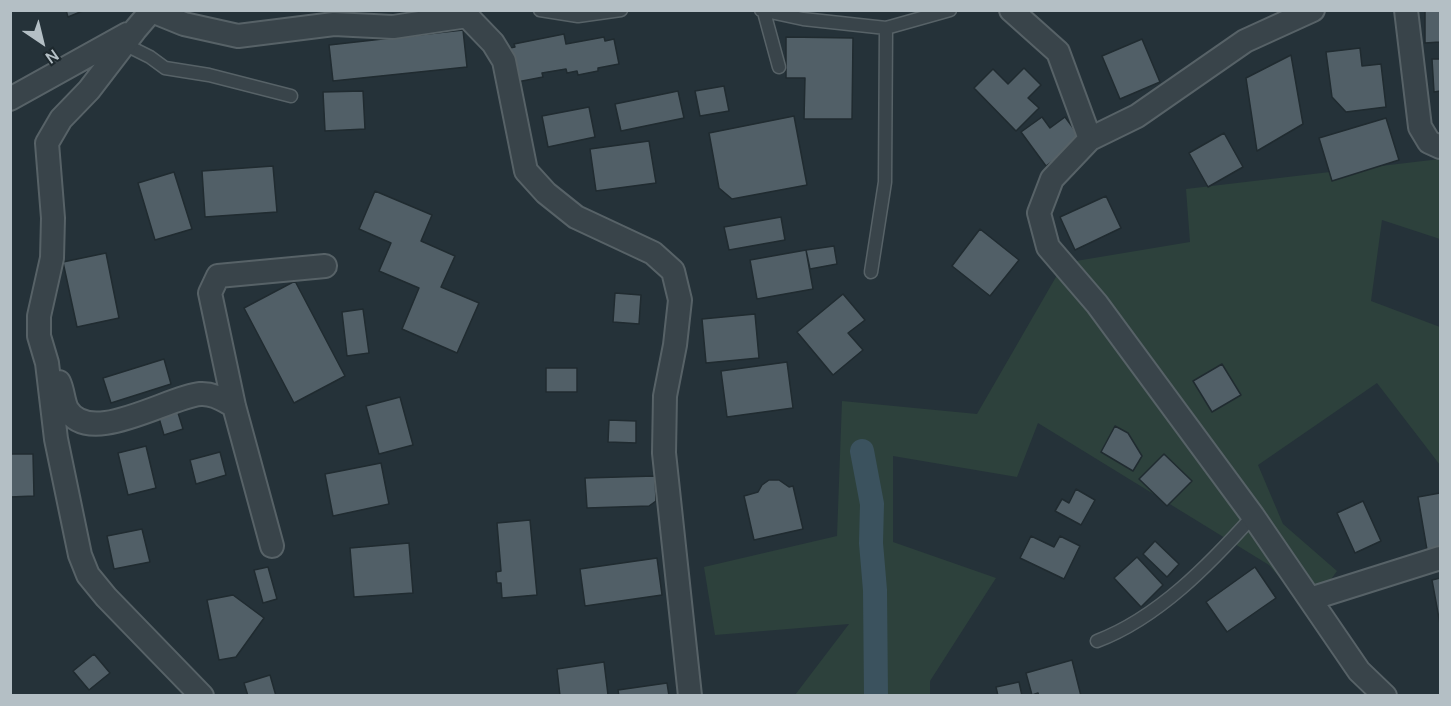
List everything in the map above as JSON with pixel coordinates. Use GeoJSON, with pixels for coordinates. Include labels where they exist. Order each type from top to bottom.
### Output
{"type":"FeatureCollection","features":[{"type":"Feature","properties":{"kind":"street"},"geometry":{"type":"LineString","coordinates":[[1011,10],[1058,52],[1090,139]]}},
{"type":"Feature","properties":{"kind":"street"},"geometry":{"type":"LineString","coordinates":[[1313,10],[1245,41],[1137,116],[1090,139],[1052,179],[1039,213],[1048,247],[1096,304],[1253,516],[1359,671],[1385,696]]}},
{"type":"Feature","properties":{"kind":"street"},"geometry":{"type":"LineString","coordinates":[[1406,10],[1420,128],[1429,142],[1440,147]]}},
{"type":"Feature","properties":{"kind":"street"},"geometry":{"type":"LineString","coordinates":[[202,696],[106,597],[88,575],[80,555],[56,439],[47,363],[39,336],[39,316],[52,258],[53,218],[47,143],[61,119],[89,90],[152,11],[184,24],[238,36],[334,24],[393,27],[469,13],[494,43],[504,61],[526,171],[546,193],[576,217],[653,253],[673,271],[680,300],[675,345],[665,396],[664,453],[690,696]]}},
{"type":"Feature","properties":{"kind":"street"},"geometry":{"type":"LineString","coordinates":[[10,99],[129,37]]}},
{"type":"Feature","properties":{"kind":"street"},"geometry":{"type":"LineString","coordinates":[[272,546],[234,406],[210,293],[218,276],[325,266]]}},
{"type":"Feature","properties":{"kind":"street"},"geometry":{"type":"LineString","coordinates":[[47,363],[60,384],[67,409],[87,423],[106,424],[201,394],[218,396],[234,406]]}},
{"type":"Feature","properties":{"kind":"street"},"geometry":{"type":"LineString","coordinates":[[1310,599],[1440,558]]}},
{"type":"Feature","properties":{"kind":"lane"},"geometry":{"type":"LineString","coordinates":[[540,10],[578,16],[621,10]]}},
{"type":"Feature","properties":{"kind":"lane"},"geometry":{"type":"LineString","coordinates":[[779,67],[762,11],[886,28],[950,10]]}},
{"type":"Feature","properties":{"kind":"lane"},"geometry":{"type":"LineString","coordinates":[[871,272],[885,182],[886,28]]}},
{"type":"Feature","properties":{"kind":"lane"},"geometry":{"type":"LineString","coordinates":[[129,37],[165,68],[209,75],[291,96]]}},
{"type":"Feature","properties":{"kind":"lane"},"geometry":{"type":"LineString","coordinates":[[1097,641],[1138,620],[1181,589],[1220,554],[1253,516]]}},
{"type":"Feature","properties":{"kind":"green space"},"geometry":{"type":"Polygon","coordinates":[[[1440,159],[1440,239],[1382,220],[1371,301],[1440,327],[1440,465],[1377,383],[1258,465],[1283,524],[1337,571],[1308,611],[1269,565],[1038,423],[1017,477],[893,456],[893,542],[996,578],[930,681],[930,695],[795,695],[849,624],[715,635],[704,567],[837,536],[842,401],[977,414],[1064,263],[1190,242],[1186,189],[1440,159]]]}},
{"type":"Feature","properties":{"kind":"building"},"geometry":{"type":"Polygon","coordinates":[[[66,10],[85,10],[68,17],[66,10]]]}},
{"type":"Feature","properties":{"kind":"building"},"geometry":{"type":"Polygon","coordinates":[[[1425,10],[1440,10],[1440,42],[1425,43],[1425,10]]]}},
{"type":"Feature","properties":{"kind":"building"},"geometry":{"type":"Polygon","coordinates":[[[463,30],[467,67],[333,81],[329,45],[463,30]]]}},
{"type":"Feature","properties":{"kind":"building"},"geometry":{"type":"Polygon","coordinates":[[[564,34],[566,44],[604,37],[605,41],[614,39],[619,64],[578,75],[577,71],[567,73],[566,69],[542,73],[543,77],[517,82],[510,48],[515,47],[514,44],[564,34]]]}},
{"type":"Feature","properties":{"kind":"building"},"geometry":{"type":"Polygon","coordinates":[[[786,37],[853,38],[852,119],[804,119],[805,78],[786,78],[786,37]]]}},
{"type":"Feature","properties":{"kind":"building"},"geometry":{"type":"Polygon","coordinates":[[[1142,39],[1160,82],[1120,99],[1102,56],[1142,39]]]}},
{"type":"Feature","properties":{"kind":"building"},"geometry":{"type":"Polygon","coordinates":[[[1360,48],[1362,66],[1381,64],[1386,107],[1346,112],[1332,97],[1326,52],[1360,48]]]}},
{"type":"Feature","properties":{"kind":"building"},"geometry":{"type":"Polygon","coordinates":[[[1291,55],[1303,124],[1257,151],[1246,78],[1291,55]]]}},
{"type":"Feature","properties":{"kind":"building"},"geometry":{"type":"Polygon","coordinates":[[[1432,59],[1440,59],[1440,91],[1434,92],[1432,59]]]}},
{"type":"Feature","properties":{"kind":"building"},"geometry":{"type":"Polygon","coordinates":[[[1024,68],[1041,85],[1028,98],[1039,108],[1016,131],[974,88],[993,69],[1008,84],[1024,68]]]}},
{"type":"Feature","properties":{"kind":"building"},"geometry":{"type":"Polygon","coordinates":[[[724,86],[729,111],[700,116],[695,91],[724,86]]]}},
{"type":"Feature","properties":{"kind":"building"},"geometry":{"type":"Polygon","coordinates":[[[363,91],[365,129],[325,131],[323,92],[363,91]]]}},
{"type":"Feature","properties":{"kind":"building"},"geometry":{"type":"Polygon","coordinates":[[[678,91],[684,118],[621,131],[615,104],[678,91]]]}},
{"type":"Feature","properties":{"kind":"building"},"geometry":{"type":"Polygon","coordinates":[[[589,107],[595,137],[548,147],[542,116],[589,107]]]}},
{"type":"Feature","properties":{"kind":"building"},"geometry":{"type":"Polygon","coordinates":[[[794,116],[807,185],[732,199],[719,188],[709,133],[794,116]]]}},
{"type":"Feature","properties":{"kind":"building"},"geometry":{"type":"Polygon","coordinates":[[[1042,117],[1050,128],[1065,117],[1082,140],[1046,166],[1021,132],[1042,117]]]}},
{"type":"Feature","properties":{"kind":"building"},"geometry":{"type":"Polygon","coordinates":[[[1386,118],[1399,160],[1332,181],[1319,138],[1386,118]]]}},
{"type":"Feature","properties":{"kind":"building"},"geometry":{"type":"Polygon","coordinates":[[[1224,133],[1243,167],[1208,187],[1189,153],[1224,133]]]}},
{"type":"Feature","properties":{"kind":"building"},"geometry":{"type":"Polygon","coordinates":[[[649,141],[656,183],[596,191],[590,149],[649,141]]]}},
{"type":"Feature","properties":{"kind":"building"},"geometry":{"type":"Polygon","coordinates":[[[273,166],[277,212],[205,217],[202,171],[273,166]]]}},
{"type":"Feature","properties":{"kind":"building"},"geometry":{"type":"Polygon","coordinates":[[[174,172],[192,229],[155,240],[138,183],[174,172]]]}},
{"type":"Feature","properties":{"kind":"building"},"geometry":{"type":"Polygon","coordinates":[[[375,191],[432,215],[421,241],[455,256],[441,287],[479,303],[457,353],[402,329],[419,288],[379,271],[391,243],[359,229],[375,191]]]}},
{"type":"Feature","properties":{"kind":"building"},"geometry":{"type":"Polygon","coordinates":[[[1106,196],[1121,228],[1075,250],[1060,217],[1106,196]]]}},
{"type":"Feature","properties":{"kind":"building"},"geometry":{"type":"Polygon","coordinates":[[[781,217],[785,240],[729,250],[724,227],[781,217]]]}},
{"type":"Feature","properties":{"kind":"building"},"geometry":{"type":"Polygon","coordinates":[[[980,229],[1019,260],[990,296],[952,266],[980,229]]]}},
{"type":"Feature","properties":{"kind":"building"},"geometry":{"type":"Polygon","coordinates":[[[834,246],[837,264],[810,269],[806,250],[834,246]]]}},
{"type":"Feature","properties":{"kind":"building"},"geometry":{"type":"Polygon","coordinates":[[[806,250],[813,289],[757,299],[750,260],[806,250]]]}},
{"type":"Feature","properties":{"kind":"building"},"geometry":{"type":"Polygon","coordinates":[[[106,253],[119,318],[77,327],[63,262],[106,253]]]}},
{"type":"Feature","properties":{"kind":"building"},"geometry":{"type":"Polygon","coordinates":[[[295,281],[345,376],[294,403],[244,308],[295,281]]]}},
{"type":"Feature","properties":{"kind":"building"},"geometry":{"type":"Polygon","coordinates":[[[615,293],[641,295],[639,324],[613,322],[615,293]]]}},
{"type":"Feature","properties":{"kind":"building"},"geometry":{"type":"Polygon","coordinates":[[[843,294],[865,320],[848,333],[863,350],[833,375],[797,332],[843,294]]]}},
{"type":"Feature","properties":{"kind":"building"},"geometry":{"type":"Polygon","coordinates":[[[363,309],[369,353],[347,356],[342,312],[363,309]]]}},
{"type":"Feature","properties":{"kind":"building"},"geometry":{"type":"Polygon","coordinates":[[[755,314],[759,358],[706,363],[702,319],[755,314]]]}},
{"type":"Feature","properties":{"kind":"building"},"geometry":{"type":"Polygon","coordinates":[[[164,359],[171,384],[111,403],[103,378],[164,359]]]}},
{"type":"Feature","properties":{"kind":"building"},"geometry":{"type":"Polygon","coordinates":[[[787,362],[793,408],[727,417],[721,371],[787,362]]]}},
{"type":"Feature","properties":{"kind":"building"},"geometry":{"type":"Polygon","coordinates":[[[1222,364],[1241,395],[1212,412],[1193,381],[1222,364]]]}},
{"type":"Feature","properties":{"kind":"building"},"geometry":{"type":"Polygon","coordinates":[[[546,368],[577,368],[577,392],[546,392],[546,368]]]}},
{"type":"Feature","properties":{"kind":"building"},"geometry":{"type":"Polygon","coordinates":[[[400,397],[413,445],[379,454],[366,406],[400,397]]]}},
{"type":"Feature","properties":{"kind":"building"},"geometry":{"type":"Polygon","coordinates":[[[175,403],[183,429],[164,435],[156,408],[175,403]]]}},
{"type":"Feature","properties":{"kind":"building"},"geometry":{"type":"Polygon","coordinates":[[[609,420],[636,421],[636,443],[608,442],[609,420]]]}},
{"type":"Feature","properties":{"kind":"building"},"geometry":{"type":"Polygon","coordinates":[[[1115,426],[1128,433],[1142,456],[1133,471],[1101,452],[1115,426]]]}},
{"type":"Feature","properties":{"kind":"building"},"geometry":{"type":"Polygon","coordinates":[[[146,446],[156,488],[128,495],[118,453],[146,446]]]}},
{"type":"Feature","properties":{"kind":"building"},"geometry":{"type":"Polygon","coordinates":[[[220,452],[226,475],[196,484],[190,460],[220,452]]]}},
{"type":"Feature","properties":{"kind":"building"},"geometry":{"type":"Polygon","coordinates":[[[10,454],[33,454],[34,496],[10,497],[10,454]]]}},
{"type":"Feature","properties":{"kind":"building"},"geometry":{"type":"Polygon","coordinates":[[[1164,454],[1192,481],[1167,506],[1139,479],[1164,454]]]}},
{"type":"Feature","properties":{"kind":"building"},"geometry":{"type":"Polygon","coordinates":[[[381,463],[389,504],[333,516],[325,474],[381,463]]]}},
{"type":"Feature","properties":{"kind":"building"},"geometry":{"type":"Polygon","coordinates":[[[655,476],[656,501],[649,506],[587,508],[585,478],[655,476]]]}},
{"type":"Feature","properties":{"kind":"building"},"geometry":{"type":"Polygon","coordinates":[[[769,480],[779,480],[789,487],[793,486],[803,529],[754,540],[744,496],[758,492],[769,480]]]}},
{"type":"Feature","properties":{"kind":"building"},"geometry":{"type":"Polygon","coordinates":[[[1076,489],[1095,500],[1081,525],[1055,511],[1062,499],[1069,503],[1076,489]]]}},
{"type":"Feature","properties":{"kind":"building"},"geometry":{"type":"Polygon","coordinates":[[[1440,493],[1440,548],[1427,550],[1418,497],[1440,493]]]}},
{"type":"Feature","properties":{"kind":"building"},"geometry":{"type":"Polygon","coordinates":[[[1363,501],[1381,541],[1355,553],[1337,513],[1363,501]]]}},
{"type":"Feature","properties":{"kind":"building"},"geometry":{"type":"Polygon","coordinates":[[[530,520],[537,595],[502,598],[501,583],[497,583],[496,572],[501,571],[497,523],[530,520]]]}},
{"type":"Feature","properties":{"kind":"building"},"geometry":{"type":"Polygon","coordinates":[[[142,529],[150,562],[114,569],[107,536],[142,529]]]}},
{"type":"Feature","properties":{"kind":"building"},"geometry":{"type":"Polygon","coordinates":[[[1031,536],[1054,547],[1060,536],[1080,546],[1064,579],[1020,558],[1031,536]]]}},
{"type":"Feature","properties":{"kind":"building"},"geometry":{"type":"Polygon","coordinates":[[[1155,541],[1179,564],[1167,577],[1143,554],[1155,541]]]}},
{"type":"Feature","properties":{"kind":"building"},"geometry":{"type":"Polygon","coordinates":[[[409,543],[413,593],[354,597],[350,548],[409,543]]]}},
{"type":"Feature","properties":{"kind":"building"},"geometry":{"type":"Polygon","coordinates":[[[1137,557],[1163,585],[1141,607],[1114,578],[1137,557]]]}},
{"type":"Feature","properties":{"kind":"building"},"geometry":{"type":"Polygon","coordinates":[[[657,558],[662,595],[585,606],[580,569],[657,558]]]}},
{"type":"Feature","properties":{"kind":"building"},"geometry":{"type":"Polygon","coordinates":[[[268,567],[277,599],[263,603],[254,570],[268,567]]]}},
{"type":"Feature","properties":{"kind":"building"},"geometry":{"type":"Polygon","coordinates":[[[1255,567],[1276,598],[1227,632],[1206,602],[1255,567]]]}},
{"type":"Feature","properties":{"kind":"building"},"geometry":{"type":"Polygon","coordinates":[[[1440,578],[1440,624],[1432,580],[1440,578]]]}},
{"type":"Feature","properties":{"kind":"building"},"geometry":{"type":"Polygon","coordinates":[[[233,595],[264,618],[236,657],[219,660],[207,600],[233,595]]]}},
{"type":"Feature","properties":{"kind":"building"},"geometry":{"type":"Polygon","coordinates":[[[94,654],[110,673],[89,690],[73,671],[94,654]]]}},
{"type":"Feature","properties":{"kind":"building"},"geometry":{"type":"Polygon","coordinates":[[[1072,660],[1081,696],[1039,696],[1038,693],[1032,695],[1026,673],[1072,660]]]}},
{"type":"Feature","properties":{"kind":"building"},"geometry":{"type":"Polygon","coordinates":[[[604,662],[608,695],[560,696],[557,669],[604,662]]]}},
{"type":"Feature","properties":{"kind":"building"},"geometry":{"type":"Polygon","coordinates":[[[270,675],[276,696],[248,696],[244,683],[270,675]]]}},
{"type":"Feature","properties":{"kind":"building"},"geometry":{"type":"Polygon","coordinates":[[[1019,682],[1022,696],[998,696],[996,687],[1019,682]]]}},
{"type":"Feature","properties":{"kind":"building"},"geometry":{"type":"Polygon","coordinates":[[[667,683],[669,696],[619,696],[618,690],[667,683]]]}},
{"type":"Feature","properties":{"kind":"waterway"},"geometry":{"type":"LineString","coordinates":[[862,451],[872,504],[871,543],[875,590],[876,696]]}}]}
